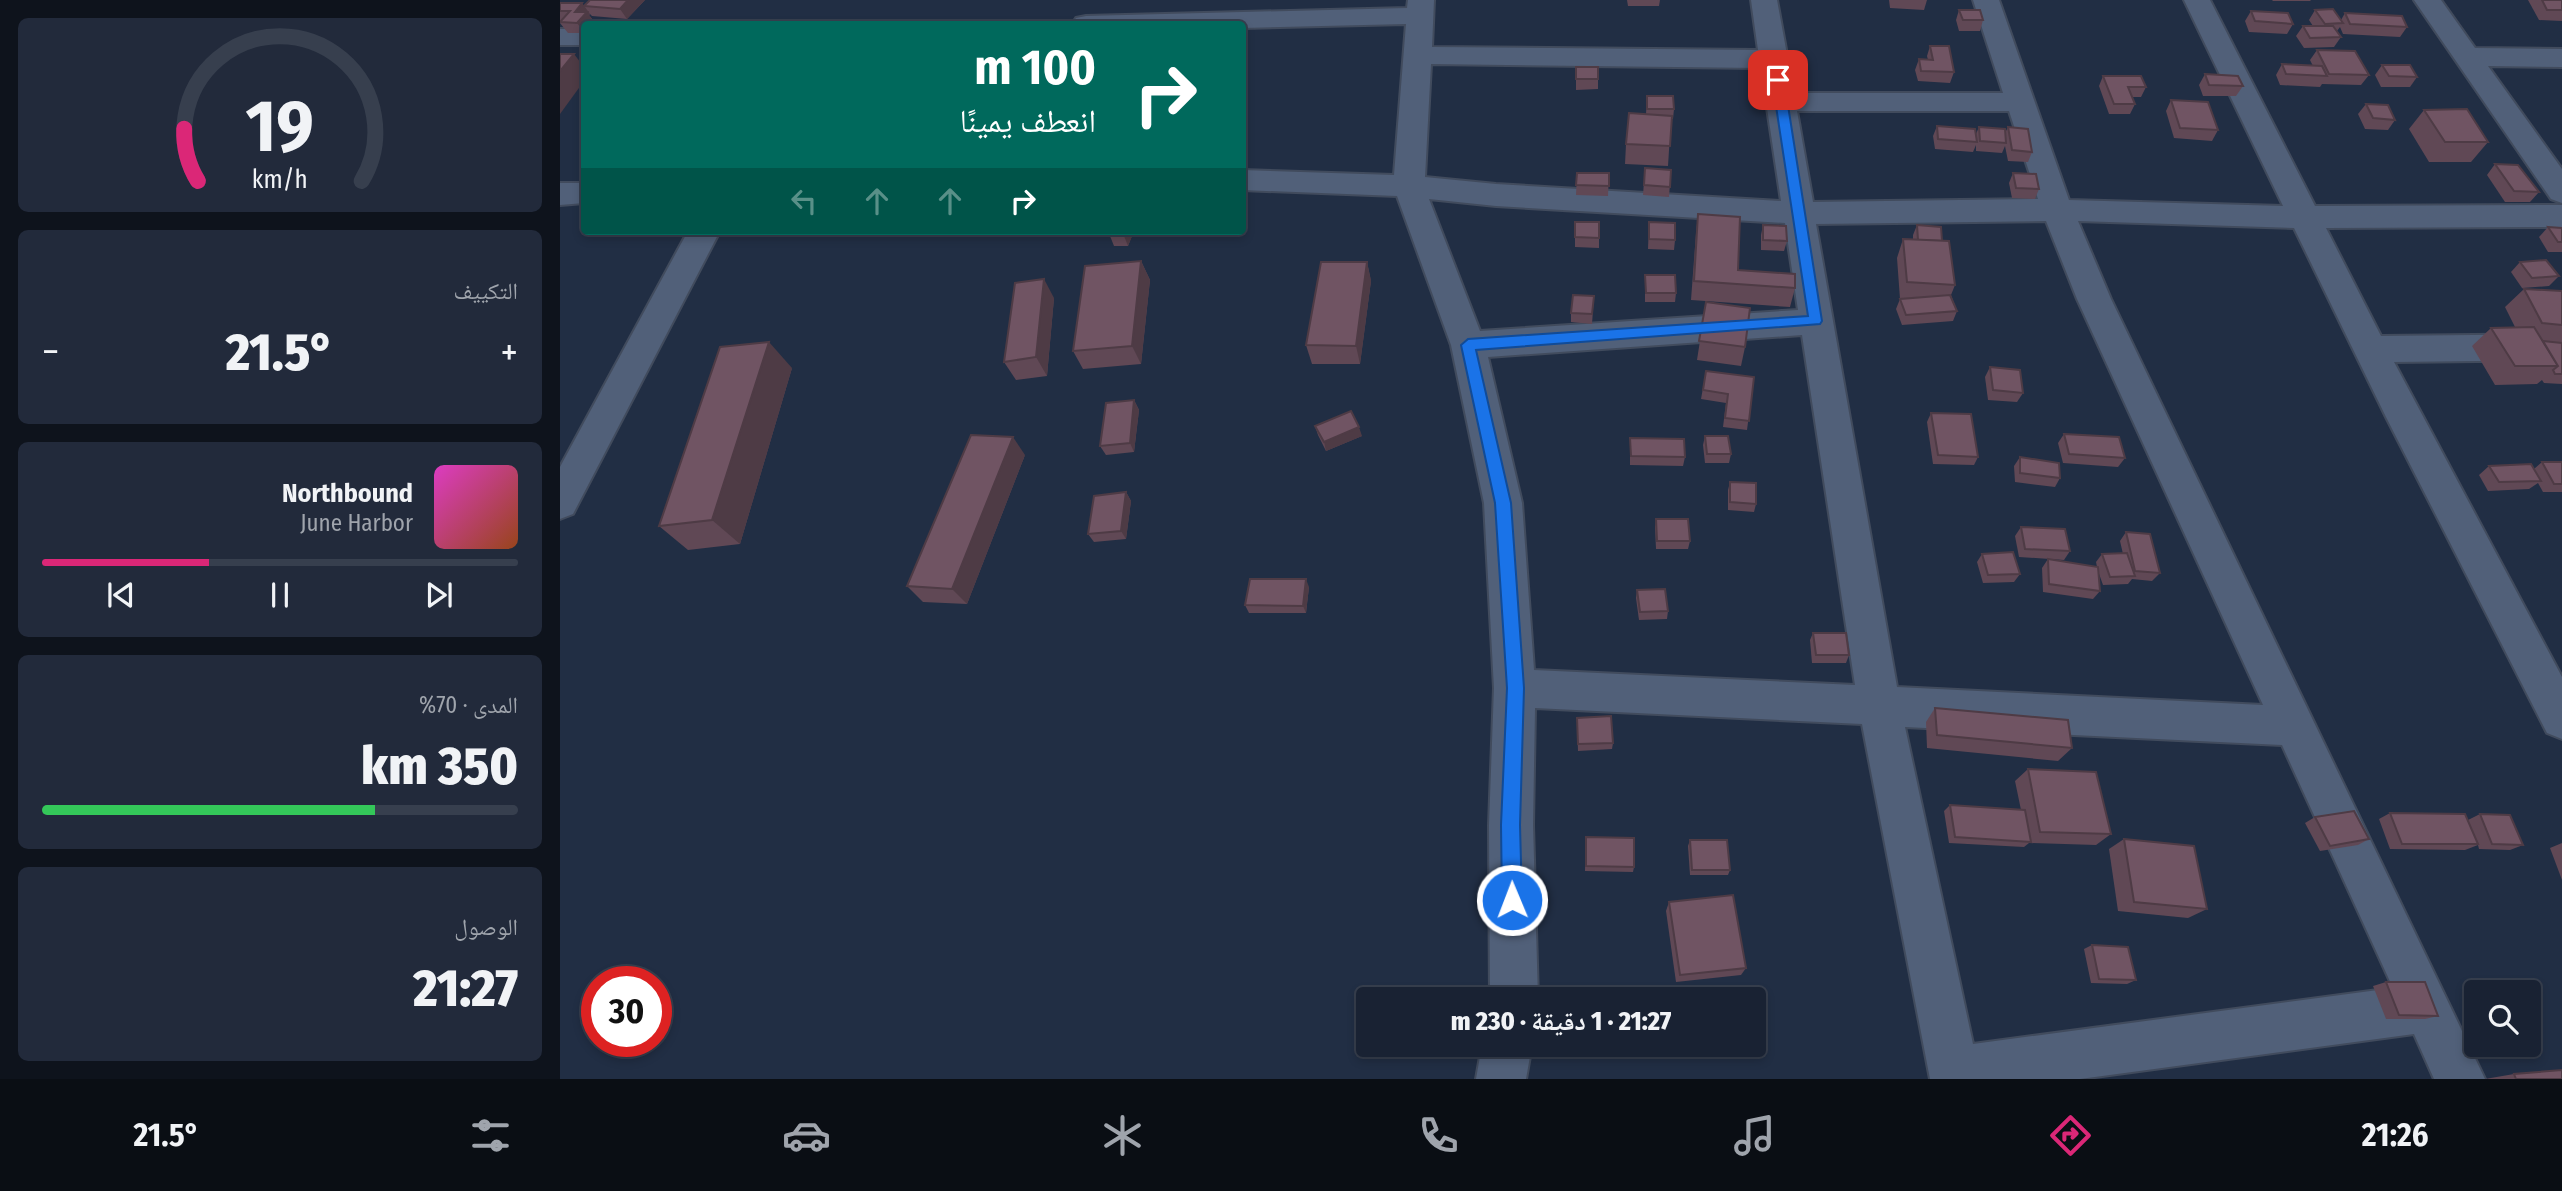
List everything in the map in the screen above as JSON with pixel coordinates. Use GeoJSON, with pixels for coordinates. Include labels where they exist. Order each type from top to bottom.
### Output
{"type":"FeatureCollection","features":[{"type":"Feature","properties":{"kind":"street"},"geometry":{"type":"LineString","coordinates":[[1765,0],[1797,213],[1880,705],[1955,1075],[2427,1008]]}},
{"type":"Feature","properties":{"kind":"street"},"geometry":{"type":"LineString","coordinates":[[1986,0],[2057,210],[2094,299],[2460,1079]]}},
{"type":"Feature","properties":{"kind":"street"},"geometry":{"type":"LineString","coordinates":[[2197,0],[2303,217],[2557,701]]}},
{"type":"Feature","properties":{"kind":"street"},"geometry":{"type":"LineString","coordinates":[[2427,0],[2562,192]]}},
{"type":"Feature","properties":{"kind":"street"},"geometry":{"type":"LineString","coordinates":[[1149,21],[1420,8],[1409,186],[1468,345],[1503,503],[1515,688],[1511,825],[1514,987]]}},
{"type":"Feature","properties":{"kind":"street"},"geometry":{"type":"LineString","coordinates":[[560,37],[581,37]]}},
{"type":"Feature","properties":{"kind":"street"},"geometry":{"type":"LineString","coordinates":[[1417,55],[1774,59]]}},
{"type":"Feature","properties":{"kind":"street"},"geometry":{"type":"LineString","coordinates":[[2465,57],[2562,58]]}},
{"type":"Feature","properties":{"kind":"street"},"geometry":{"type":"LineString","coordinates":[[1782,102],[2019,102]]}},
{"type":"Feature","properties":{"kind":"street"},"geometry":{"type":"LineString","coordinates":[[1246,180],[1409,186],[1496,195],[1797,213],[2057,210],[2303,217],[2562,216]]}},
{"type":"Feature","properties":{"kind":"street"},"geometry":{"type":"LineString","coordinates":[[560,194],[581,193]]}},
{"type":"Feature","properties":{"kind":"street"},"geometry":{"type":"LineString","coordinates":[[560,503],[569,470],[703,235]]}},
{"type":"Feature","properties":{"kind":"street"},"geometry":{"type":"LineString","coordinates":[[1468,345],[1815,321]]}},
{"type":"Feature","properties":{"kind":"street"},"geometry":{"type":"LineString","coordinates":[[2371,349],[2562,346]]}},
{"type":"Feature","properties":{"kind":"street"},"geometry":{"type":"LineString","coordinates":[[1515,688],[2294,726]]}},
{"type":"Feature","properties":{"kind":"street"},"geometry":{"type":"LineString","coordinates":[[1501,1079],[1505,1057]]}},
{"type":"Feature","properties":{"kind":"building"},"geometry":{"type":"Polygon","coordinates":[[[590,0],[628,0],[620,9],[584,6],[590,0]]]}},
{"type":"Feature","properties":{"kind":"building"},"geometry":{"type":"Polygon","coordinates":[[[2542,0],[2562,0],[2562,10],[2547,10],[2542,0]]]}},
{"type":"Feature","properties":{"kind":"building"},"geometry":{"type":"Polygon","coordinates":[[[560,3],[582,3],[575,12],[587,12],[577,23],[560,22],[570,11],[560,11],[560,3]]]}},
{"type":"Feature","properties":{"kind":"building"},"geometry":{"type":"Polygon","coordinates":[[[2333,9],[2343,23],[2325,24],[2315,10],[2333,9]]]}},
{"type":"Feature","properties":{"kind":"building"},"geometry":{"type":"Polygon","coordinates":[[[1959,10],[1980,10],[1983,20],[1963,20],[1959,10]]]}},
{"type":"Feature","properties":{"kind":"building"},"geometry":{"type":"Polygon","coordinates":[[[2251,11],[2288,13],[2293,24],[2255,21],[2251,11]]]}},
{"type":"Feature","properties":{"kind":"building"},"geometry":{"type":"Polygon","coordinates":[[[2345,13],[2402,16],[2407,27],[2350,24],[2345,13]]]}},
{"type":"Feature","properties":{"kind":"building"},"geometry":{"type":"Polygon","coordinates":[[[2303,26],[2333,26],[2341,37],[2310,38],[2303,26]]]}},
{"type":"Feature","properties":{"kind":"building"},"geometry":{"type":"Polygon","coordinates":[[[1930,46],[1949,46],[1954,72],[1921,71],[1919,59],[1933,60],[1930,46]]]}},
{"type":"Feature","properties":{"kind":"building"},"geometry":{"type":"Polygon","coordinates":[[[2317,50],[2355,51],[2369,75],[2329,74],[2317,50]]]}},
{"type":"Feature","properties":{"kind":"building"},"geometry":{"type":"Polygon","coordinates":[[[560,54],[574,54],[560,71],[560,54]]]}},
{"type":"Feature","properties":{"kind":"building"},"geometry":{"type":"Polygon","coordinates":[[[2282,64],[2322,66],[2327,76],[2286,74],[2282,64]]]}},
{"type":"Feature","properties":{"kind":"building"},"geometry":{"type":"Polygon","coordinates":[[[2382,65],[2410,65],[2417,77],[2389,76],[2382,65]]]}},
{"type":"Feature","properties":{"kind":"building"},"geometry":{"type":"Polygon","coordinates":[[[1576,67],[1598,67],[1598,79],[1576,79],[1576,67]]]}},
{"type":"Feature","properties":{"kind":"building"},"geometry":{"type":"Polygon","coordinates":[[[2205,74],[2238,76],[2243,86],[2209,85],[2205,74]]]}},
{"type":"Feature","properties":{"kind":"building"},"geometry":{"type":"Polygon","coordinates":[[[2103,76],[2141,76],[2146,87],[2128,87],[2135,104],[2114,104],[2103,76]]]}},
{"type":"Feature","properties":{"kind":"building"},"geometry":{"type":"Polygon","coordinates":[[[1647,96],[1673,96],[1674,109],[1647,109],[1647,96]]]}},
{"type":"Feature","properties":{"kind":"building"},"geometry":{"type":"Polygon","coordinates":[[[2171,100],[2208,102],[2218,130],[2180,128],[2171,100]]]}},
{"type":"Feature","properties":{"kind":"building"},"geometry":{"type":"Polygon","coordinates":[[[2366,104],[2388,105],[2395,120],[2373,118],[2366,104]]]}},
{"type":"Feature","properties":{"kind":"building"},"geometry":{"type":"Polygon","coordinates":[[[2467,109],[2488,142],[2445,142],[2424,110],[2467,109]]]}},
{"type":"Feature","properties":{"kind":"building"},"geometry":{"type":"Polygon","coordinates":[[[1629,113],[1672,116],[1670,146],[1626,144],[1629,113]]]}},
{"type":"Feature","properties":{"kind":"building"},"geometry":{"type":"Polygon","coordinates":[[[1937,126],[1975,129],[1977,142],[1938,139],[1937,126]]]}},
{"type":"Feature","properties":{"kind":"building"},"geometry":{"type":"Polygon","coordinates":[[[1979,127],[2005,129],[2006,143],[1980,141],[1979,127]]]}},
{"type":"Feature","properties":{"kind":"building"},"geometry":{"type":"Polygon","coordinates":[[[2008,127],[2028,129],[2032,152],[2012,150],[2008,127]]]}},
{"type":"Feature","properties":{"kind":"building"},"geometry":{"type":"Polygon","coordinates":[[[2495,164],[2518,165],[2539,192],[2514,191],[2495,164]]]}},
{"type":"Feature","properties":{"kind":"building"},"geometry":{"type":"Polygon","coordinates":[[[1645,168],[1671,170],[1670,187],[1644,185],[1645,168]]]}},
{"type":"Feature","properties":{"kind":"building"},"geometry":{"type":"Polygon","coordinates":[[[1577,173],[1609,173],[1609,186],[1576,185],[1577,173]]]}},
{"type":"Feature","properties":{"kind":"building"},"geometry":{"type":"Polygon","coordinates":[[[2013,173],[2036,174],[2039,189],[2016,188],[2013,173]]]}},
{"type":"Feature","properties":{"kind":"building"},"geometry":{"type":"Polygon","coordinates":[[[1698,214],[1740,217],[1738,270],[1795,274],[1795,288],[1694,281],[1698,214]]]}},
{"type":"Feature","properties":{"kind":"building"},"geometry":{"type":"Polygon","coordinates":[[[1575,222],[1599,222],[1599,238],[1575,237],[1575,222]]]}},
{"type":"Feature","properties":{"kind":"building"},"geometry":{"type":"Polygon","coordinates":[[[1649,222],[1675,223],[1675,240],[1649,239],[1649,222]]]}},
{"type":"Feature","properties":{"kind":"building"},"geometry":{"type":"Polygon","coordinates":[[[1763,225],[1786,226],[1787,241],[1763,240],[1763,225]]]}},
{"type":"Feature","properties":{"kind":"building"},"geometry":{"type":"Polygon","coordinates":[[[1917,225],[1941,227],[1942,241],[1918,240],[1917,225]]]}},
{"type":"Feature","properties":{"kind":"building"},"geometry":{"type":"Polygon","coordinates":[[[2548,227],[2562,228],[2562,242],[2558,242],[2548,227]]]}},
{"type":"Feature","properties":{"kind":"building"},"geometry":{"type":"Polygon","coordinates":[[[1903,239],[1949,241],[1955,285],[1907,282],[1903,239]]]}},
{"type":"Feature","properties":{"kind":"building"},"geometry":{"type":"Polygon","coordinates":[[[2546,260],[2559,276],[2532,278],[2520,262],[2546,260]]]}},
{"type":"Feature","properties":{"kind":"building"},"geometry":{"type":"Polygon","coordinates":[[[1141,261],[1132,346],[1073,351],[1085,266],[1141,261]]]}},
{"type":"Feature","properties":{"kind":"building"},"geometry":{"type":"Polygon","coordinates":[[[1321,262],[1367,262],[1356,346],[1306,345],[1321,262]]]}},
{"type":"Feature","properties":{"kind":"building"},"geometry":{"type":"Polygon","coordinates":[[[1645,275],[1675,275],[1676,293],[1646,293],[1645,275]]]}},
{"type":"Feature","properties":{"kind":"building"},"geometry":{"type":"Polygon","coordinates":[[[1044,279],[1036,357],[1004,362],[1015,283],[1044,279]]]}},
{"type":"Feature","properties":{"kind":"building"},"geometry":{"type":"Polygon","coordinates":[[[2524,289],[2562,291],[2562,325],[2542,323],[2524,289]]]}},
{"type":"Feature","properties":{"kind":"building"},"geometry":{"type":"Polygon","coordinates":[[[1573,295],[1594,296],[1592,314],[1571,313],[1573,295]]]}},
{"type":"Feature","properties":{"kind":"building"},"geometry":{"type":"Polygon","coordinates":[[[1950,295],[1957,311],[1906,315],[1900,299],[1950,295]]]}},
{"type":"Feature","properties":{"kind":"building"},"geometry":{"type":"Polygon","coordinates":[[[1706,302],[1750,308],[1745,347],[1699,341],[1706,302]]]}},
{"type":"Feature","properties":{"kind":"building"},"geometry":{"type":"Polygon","coordinates":[[[2534,327],[2558,366],[2515,366],[2491,328],[2534,327]]]}},
{"type":"Feature","properties":{"kind":"building"},"geometry":{"type":"Polygon","coordinates":[[[2543,341],[2562,343],[2562,374],[2555,374],[2553,370],[2558,366],[2543,341]]]}},
{"type":"Feature","properties":{"kind":"building"},"geometry":{"type":"Polygon","coordinates":[[[769,342],[712,520],[659,526],[720,347],[769,342]]]}},
{"type":"Feature","properties":{"kind":"building"},"geometry":{"type":"Polygon","coordinates":[[[1990,367],[2020,370],[2023,393],[1993,390],[1990,367]]]}},
{"type":"Feature","properties":{"kind":"building"},"geometry":{"type":"Polygon","coordinates":[[[1706,371],[1754,377],[1749,421],[1725,418],[1728,394],[1703,390],[1706,371]]]}},
{"type":"Feature","properties":{"kind":"building"},"geometry":{"type":"Polygon","coordinates":[[[1134,400],[1130,443],[1100,446],[1106,403],[1134,400]]]}},
{"type":"Feature","properties":{"kind":"building"},"geometry":{"type":"Polygon","coordinates":[[[1351,411],[1359,427],[1324,442],[1315,426],[1351,411]]]}},
{"type":"Feature","properties":{"kind":"building"},"geometry":{"type":"Polygon","coordinates":[[[1931,413],[1971,414],[1978,457],[1938,455],[1931,413]]]}},
{"type":"Feature","properties":{"kind":"building"},"geometry":{"type":"Polygon","coordinates":[[[2064,434],[2119,437],[2125,458],[2069,454],[2064,434]]]}},
{"type":"Feature","properties":{"kind":"building"},"geometry":{"type":"Polygon","coordinates":[[[971,435],[1013,437],[952,589],[907,586],[971,435]]]}},
{"type":"Feature","properties":{"kind":"building"},"geometry":{"type":"Polygon","coordinates":[[[1705,436],[1728,436],[1731,454],[1707,454],[1705,436]]]}},
{"type":"Feature","properties":{"kind":"building"},"geometry":{"type":"Polygon","coordinates":[[[1630,438],[1684,439],[1685,457],[1631,456],[1630,438]]]}},
{"type":"Feature","properties":{"kind":"building"},"geometry":{"type":"Polygon","coordinates":[[[2020,457],[2059,463],[2060,478],[2020,473],[2020,457]]]}},
{"type":"Feature","properties":{"kind":"building"},"geometry":{"type":"Polygon","coordinates":[[[2542,462],[2562,462],[2562,484],[2554,484],[2542,462]]]}},
{"type":"Feature","properties":{"kind":"building"},"geometry":{"type":"Polygon","coordinates":[[[2531,464],[2541,481],[2499,482],[2489,466],[2531,464]]]}},
{"type":"Feature","properties":{"kind":"building"},"geometry":{"type":"Polygon","coordinates":[[[1730,482],[1756,483],[1756,504],[1730,502],[1730,482]]]}},
{"type":"Feature","properties":{"kind":"building"},"geometry":{"type":"Polygon","coordinates":[[[1126,492],[1121,531],[1088,534],[1094,496],[1126,492]]]}},
{"type":"Feature","properties":{"kind":"building"},"geometry":{"type":"Polygon","coordinates":[[[1656,519],[1688,519],[1690,541],[1657,541],[1656,519]]]}},
{"type":"Feature","properties":{"kind":"building"},"geometry":{"type":"Polygon","coordinates":[[[2021,527],[2065,529],[2070,551],[2025,549],[2021,527]]]}},
{"type":"Feature","properties":{"kind":"building"},"geometry":{"type":"Polygon","coordinates":[[[2126,532],[2150,534],[2160,573],[2135,571],[2126,532]]]}},
{"type":"Feature","properties":{"kind":"building"},"geometry":{"type":"Polygon","coordinates":[[[2013,552],[2020,574],[1988,575],[1982,554],[2013,552]]]}},
{"type":"Feature","properties":{"kind":"building"},"geometry":{"type":"Polygon","coordinates":[[[2127,553],[2135,576],[2110,577],[2102,554],[2127,553]]]}},
{"type":"Feature","properties":{"kind":"building"},"geometry":{"type":"Polygon","coordinates":[[[2048,559],[2098,567],[2100,591],[2049,584],[2048,559]]]}},
{"type":"Feature","properties":{"kind":"building"},"geometry":{"type":"Polygon","coordinates":[[[1250,579],[1306,579],[1303,606],[1245,605],[1250,579]]]}},
{"type":"Feature","properties":{"kind":"building"},"geometry":{"type":"Polygon","coordinates":[[[1665,589],[1668,611],[1640,612],[1637,590],[1665,589]]]}},
{"type":"Feature","properties":{"kind":"building"},"geometry":{"type":"Polygon","coordinates":[[[1813,633],[1846,633],[1849,655],[1816,655],[1813,633]]]}},
{"type":"Feature","properties":{"kind":"building"},"geometry":{"type":"Polygon","coordinates":[[[1935,708],[2068,720],[2072,748],[1937,735],[1935,708]]]}},
{"type":"Feature","properties":{"kind":"building"},"geometry":{"type":"Polygon","coordinates":[[[1611,716],[1613,743],[1578,744],[1577,718],[1611,716]]]}},
{"type":"Feature","properties":{"kind":"building"},"geometry":{"type":"Polygon","coordinates":[[[2028,769],[2096,772],[2111,834],[2040,832],[2028,769]]]}},
{"type":"Feature","properties":{"kind":"building"},"geometry":{"type":"Polygon","coordinates":[[[1950,805],[2025,810],[2031,842],[1955,837],[1950,805]]]}},
{"type":"Feature","properties":{"kind":"building"},"geometry":{"type":"Polygon","coordinates":[[[2354,811],[2369,839],[2330,846],[2315,817],[2354,811]]]}},
{"type":"Feature","properties":{"kind":"building"},"geometry":{"type":"Polygon","coordinates":[[[2390,813],[2465,814],[2478,844],[2402,844],[2390,813]]]}},
{"type":"Feature","properties":{"kind":"building"},"geometry":{"type":"Polygon","coordinates":[[[2480,814],[2510,815],[2523,845],[2492,844],[2480,814]]]}},
{"type":"Feature","properties":{"kind":"building"},"geometry":{"type":"Polygon","coordinates":[[[1586,837],[1634,838],[1634,867],[1586,866],[1586,837]]]}},
{"type":"Feature","properties":{"kind":"building"},"geometry":{"type":"Polygon","coordinates":[[[2124,839],[2194,846],[2207,909],[2134,902],[2124,839]]]}},
{"type":"Feature","properties":{"kind":"building"},"geometry":{"type":"Polygon","coordinates":[[[1690,840],[1727,840],[1730,870],[1692,870],[1690,840]]]}},
{"type":"Feature","properties":{"kind":"building"},"geometry":{"type":"Polygon","coordinates":[[[1733,895],[1746,968],[1680,975],[1669,902],[1733,895]]]}},
{"type":"Feature","properties":{"kind":"building"},"geometry":{"type":"Polygon","coordinates":[[[2092,945],[2128,947],[2136,980],[2099,979],[2092,945]]]}},
{"type":"Feature","properties":{"kind":"building"},"geometry":{"type":"Polygon","coordinates":[[[2386,982],[2425,982],[2438,1016],[2399,1015],[2386,982]]]}},
{"type":"Feature","properties":{"kind":"building"},"geometry":{"type":"Polygon","coordinates":[[[2562,1070],[2562,1079],[2516,1079],[2514,1074],[2562,1070]]]}},
{"type":"Feature","properties":{"kind":"route"},"geometry":{"type":"LineString","coordinates":[[1512,900],[1515,688],[1503,503],[1468,345],[1815,321],[1778,80]]}}]}
